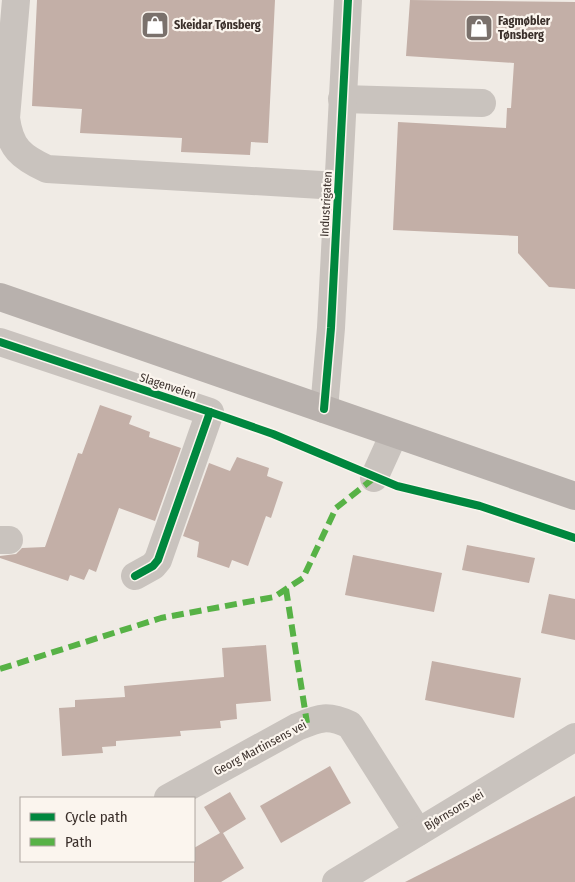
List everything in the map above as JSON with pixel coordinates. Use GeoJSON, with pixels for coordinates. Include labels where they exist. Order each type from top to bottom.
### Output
{"type":"FeatureCollection","features":[{"type":"Feature","properties":{"kind":"main road"},"geometry":{"type":"LineString","coordinates":[[0,297],[575,496]]}},
{"type":"Feature","properties":{"kind":"street"},"geometry":{"type":"LineString","coordinates":[[16,0],[6,118],[8,133],[15,147],[26,160],[46,169],[338,186]]}},
{"type":"Feature","properties":{"kind":"street","name":"Industrigaten"},"geometry":{"type":"LineString","coordinates":[[324,409],[331,328],[348,0]]}},
{"type":"Feature","properties":{"kind":"street"},"geometry":{"type":"LineString","coordinates":[[342,99],[482,103]]}},
{"type":"Feature","properties":{"kind":"street","name":"Slagenveien"},"geometry":{"type":"LineString","coordinates":[[0,342],[210,412],[158,560],[153,566],[135,576]]}},
{"type":"Feature","properties":{"kind":"street"},"geometry":{"type":"LineString","coordinates":[[374,478],[394,434]]}},
{"type":"Feature","properties":{"kind":"street","name":"Georg Martinsens vei"},"geometry":{"type":"LineString","coordinates":[[170,797],[296,727],[318,718],[336,718],[350,725],[418,832]]}},
{"type":"Feature","properties":{"kind":"street","name":"Bjørnsons vei"},"geometry":{"type":"LineString","coordinates":[[336,882],[574,739]]}},
{"type":"Feature","properties":{"kind":"building"},"geometry":{"type":"Polygon","coordinates":[[[37,0],[275,0],[268,143],[251,142],[250,155],[181,152],[182,138],[80,133],[82,109],[32,106],[37,0]]]}},
{"type":"Feature","properties":{"kind":"building"},"geometry":{"type":"Polygon","coordinates":[[[410,0],[575,2],[575,289],[549,287],[518,253],[518,236],[393,230],[398,122],[506,128],[507,108],[511,108],[514,63],[406,56],[410,0]]]}},
{"type":"Feature","properties":{"kind":"building"},"geometry":{"type":"Polygon","coordinates":[[[100,405],[132,416],[129,424],[150,432],[149,437],[181,448],[155,521],[119,508],[96,572],[89,569],[84,580],[70,575],[68,581],[0,558],[0,556],[16,554],[22,548],[45,547],[78,453],[82,454],[100,405]]]}},
{"type":"Feature","properties":{"kind":"building"},"geometry":{"type":"Polygon","coordinates":[[[237,457],[269,468],[267,476],[283,482],[271,518],[266,516],[248,566],[232,560],[229,568],[197,557],[199,542],[183,536],[209,463],[230,471],[237,457]]]}},
{"type":"Feature","properties":{"kind":"building"},"geometry":{"type":"Polygon","coordinates":[[[467,545],[535,558],[529,583],[462,570],[467,545]]]}},
{"type":"Feature","properties":{"kind":"building"},"geometry":{"type":"Polygon","coordinates":[[[353,555],[442,573],[434,612],[345,595],[353,555]]]}},
{"type":"Feature","properties":{"kind":"building"},"geometry":{"type":"Polygon","coordinates":[[[549,594],[575,599],[575,640],[541,633],[549,594]]]}},
{"type":"Feature","properties":{"kind":"building"},"geometry":{"type":"Polygon","coordinates":[[[266,645],[271,701],[236,704],[237,719],[220,721],[221,728],[180,731],[181,736],[116,741],[116,746],[102,747],[103,753],[62,756],[59,708],[75,707],[75,700],[125,697],[124,686],[224,677],[222,648],[266,645]]]}},
{"type":"Feature","properties":{"kind":"building"},"geometry":{"type":"Polygon","coordinates":[[[432,661],[521,678],[514,718],[425,700],[432,661]]]}},
{"type":"Feature","properties":{"kind":"building"},"geometry":{"type":"Polygon","coordinates":[[[330,766],[351,803],[281,843],[260,806],[330,766]]]}},
{"type":"Feature","properties":{"kind":"building"},"geometry":{"type":"Polygon","coordinates":[[[230,792],[246,819],[223,833],[244,868],[221,882],[194,882],[195,847],[220,833],[204,807],[230,792]]]}},
{"type":"Feature","properties":{"kind":"building"},"geometry":{"type":"Polygon","coordinates":[[[575,796],[575,882],[405,882],[575,796]]]}},
{"type":"Feature","properties":{"kind":"marked path"},"geometry":{"type":"LineString","coordinates":[[0,669],[161,618],[274,597],[303,578],[336,508],[374,478]]}},
{"type":"Feature","properties":{"kind":"marked path"},"geometry":{"type":"LineString","coordinates":[[286,589],[307,723]]}},
{"type":"Feature","properties":{"kind":"cycle path"},"geometry":{"type":"LineString","coordinates":[[324,409],[331,328],[348,0]]}},
{"type":"Feature","properties":{"kind":"cycle path"},"geometry":{"type":"LineString","coordinates":[[0,342],[273,434],[397,486],[480,506],[575,538]]}},
{"type":"Feature","properties":{"kind":"cycle path"},"geometry":{"type":"LineString","coordinates":[[135,576],[153,566],[158,560],[210,412]]}},
{"type":"Feature","properties":{"kind":"place","name":"Skeidar Tønsberg"},"geometry":{"type":"Point","coordinates":[155,25]}},
{"type":"Feature","properties":{"kind":"place","name":"Fagmøbler Tønsberg"},"geometry":{"type":"Point","coordinates":[479,28]}}]}
